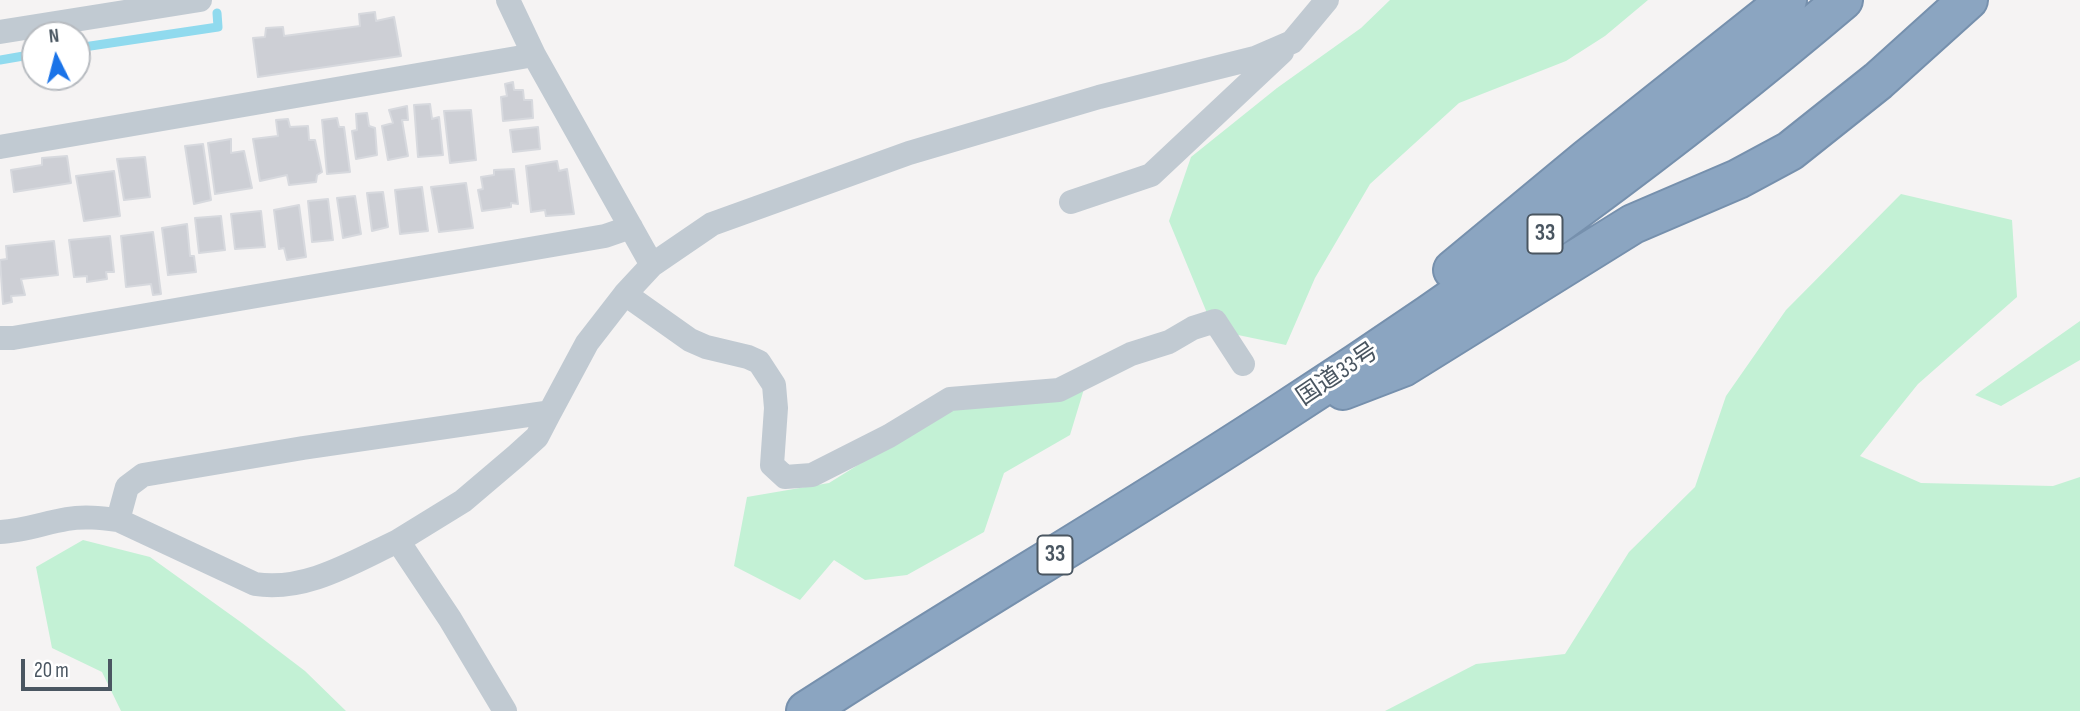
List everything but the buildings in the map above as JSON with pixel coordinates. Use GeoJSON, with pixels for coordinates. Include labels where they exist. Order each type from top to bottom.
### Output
{"type":"FeatureCollection","features":[{"type":"Feature","properties":{"kind":"highway"},"geometry":{"type":"LineString","coordinates":[[1282,413],[1587,159],[1787,0]]}},
{"type":"Feature","properties":{"kind":"highway","name":"国道33号"},"geometry":{"type":"LineString","coordinates":[[817,704],[1282,413],[1553,228],[1640,163],[1843,0]]}},
{"type":"Feature","properties":{"kind":"highway"},"geometry":{"type":"LineString","coordinates":[[1282,413],[1403,367],[1633,224],[1738,179],[1790,151],[1878,81],[1968,0]]}},
{"type":"Feature","properties":{"kind":"street"},"geometry":{"type":"LineString","coordinates":[[0,32],[200,0]]}},
{"type":"Feature","properties":{"kind":"street"},"geometry":{"type":"LineString","coordinates":[[508,0],[534,55],[652,265]]}},
{"type":"Feature","properties":{"kind":"street"},"geometry":{"type":"LineString","coordinates":[[1071,202],[1151,175],[1293,42],[1327,0]]}},
{"type":"Feature","properties":{"kind":"street"},"geometry":{"type":"LineString","coordinates":[[0,532],[68,519],[93,517],[118,520],[255,583],[275,587],[314,580],[398,541],[463,501],[516,456],[537,437],[587,342],[625,294],[652,265],[712,224],[909,153],[1099,97],[1255,58],[1293,42]]}},
{"type":"Feature","properties":{"kind":"street"},"geometry":{"type":"LineString","coordinates":[[0,147],[534,55]]}},
{"type":"Feature","properties":{"kind":"street"},"geometry":{"type":"LineString","coordinates":[[0,338],[13,338],[605,236],[631,227]]}},
{"type":"Feature","properties":{"kind":"street"},"geometry":{"type":"LineString","coordinates":[[625,294],[690,340],[759,362],[774,386],[776,408],[772,465],[785,477],[812,475],[889,436],[950,400],[1059,390],[1131,354],[1168,342],[1193,328],[1215,321],[1243,364]]}},
{"type":"Feature","properties":{"kind":"street"},"geometry":{"type":"LineString","coordinates":[[118,520],[127,487],[144,475],[303,448],[550,412]]}},
{"type":"Feature","properties":{"kind":"street"},"geometry":{"type":"LineString","coordinates":[[398,541],[450,619],[505,711]]}},
{"type":"Feature","properties":{"kind":"green space"},"geometry":{"type":"Polygon","coordinates":[[[1390,0],[1648,0],[1605,36],[1566,61],[1459,103],[1370,184],[1315,278],[1286,345],[1214,330],[1169,221],[1191,157],[1277,88],[1361,28],[1390,0]]]}},
{"type":"Feature","properties":{"kind":"green space"},"geometry":{"type":"Polygon","coordinates":[[[1901,194],[2012,220],[2017,297],[1918,384],[1860,456],[1921,483],[2053,486],[2080,477],[2080,711],[1385,711],[1476,664],[1565,654],[1629,552],[1695,487],[1726,396],[1786,310],[1901,194]]]}},
{"type":"Feature","properties":{"kind":"green space"},"geometry":{"type":"Polygon","coordinates":[[[2080,321],[2080,360],[2001,406],[1975,395],[2080,321]]]}},
{"type":"Feature","properties":{"kind":"green space"},"geometry":{"type":"Polygon","coordinates":[[[1087,379],[1070,435],[1004,473],[984,532],[907,575],[865,580],[834,560],[800,600],[734,566],[747,497],[829,483],[956,404],[1087,379]]]}},
{"type":"Feature","properties":{"kind":"green space"},"geometry":{"type":"Polygon","coordinates":[[[83,540],[150,557],[305,671],[346,711],[121,711],[102,672],[52,648],[36,567],[83,540]]]}},
{"type":"Feature","properties":{"kind":"waterway"},"geometry":{"type":"LineString","coordinates":[[91,46],[218,27],[217,13]]}},
{"type":"Feature","properties":{"kind":"waterway"},"geometry":{"type":"LineString","coordinates":[[0,60],[21,56]]}}]}
